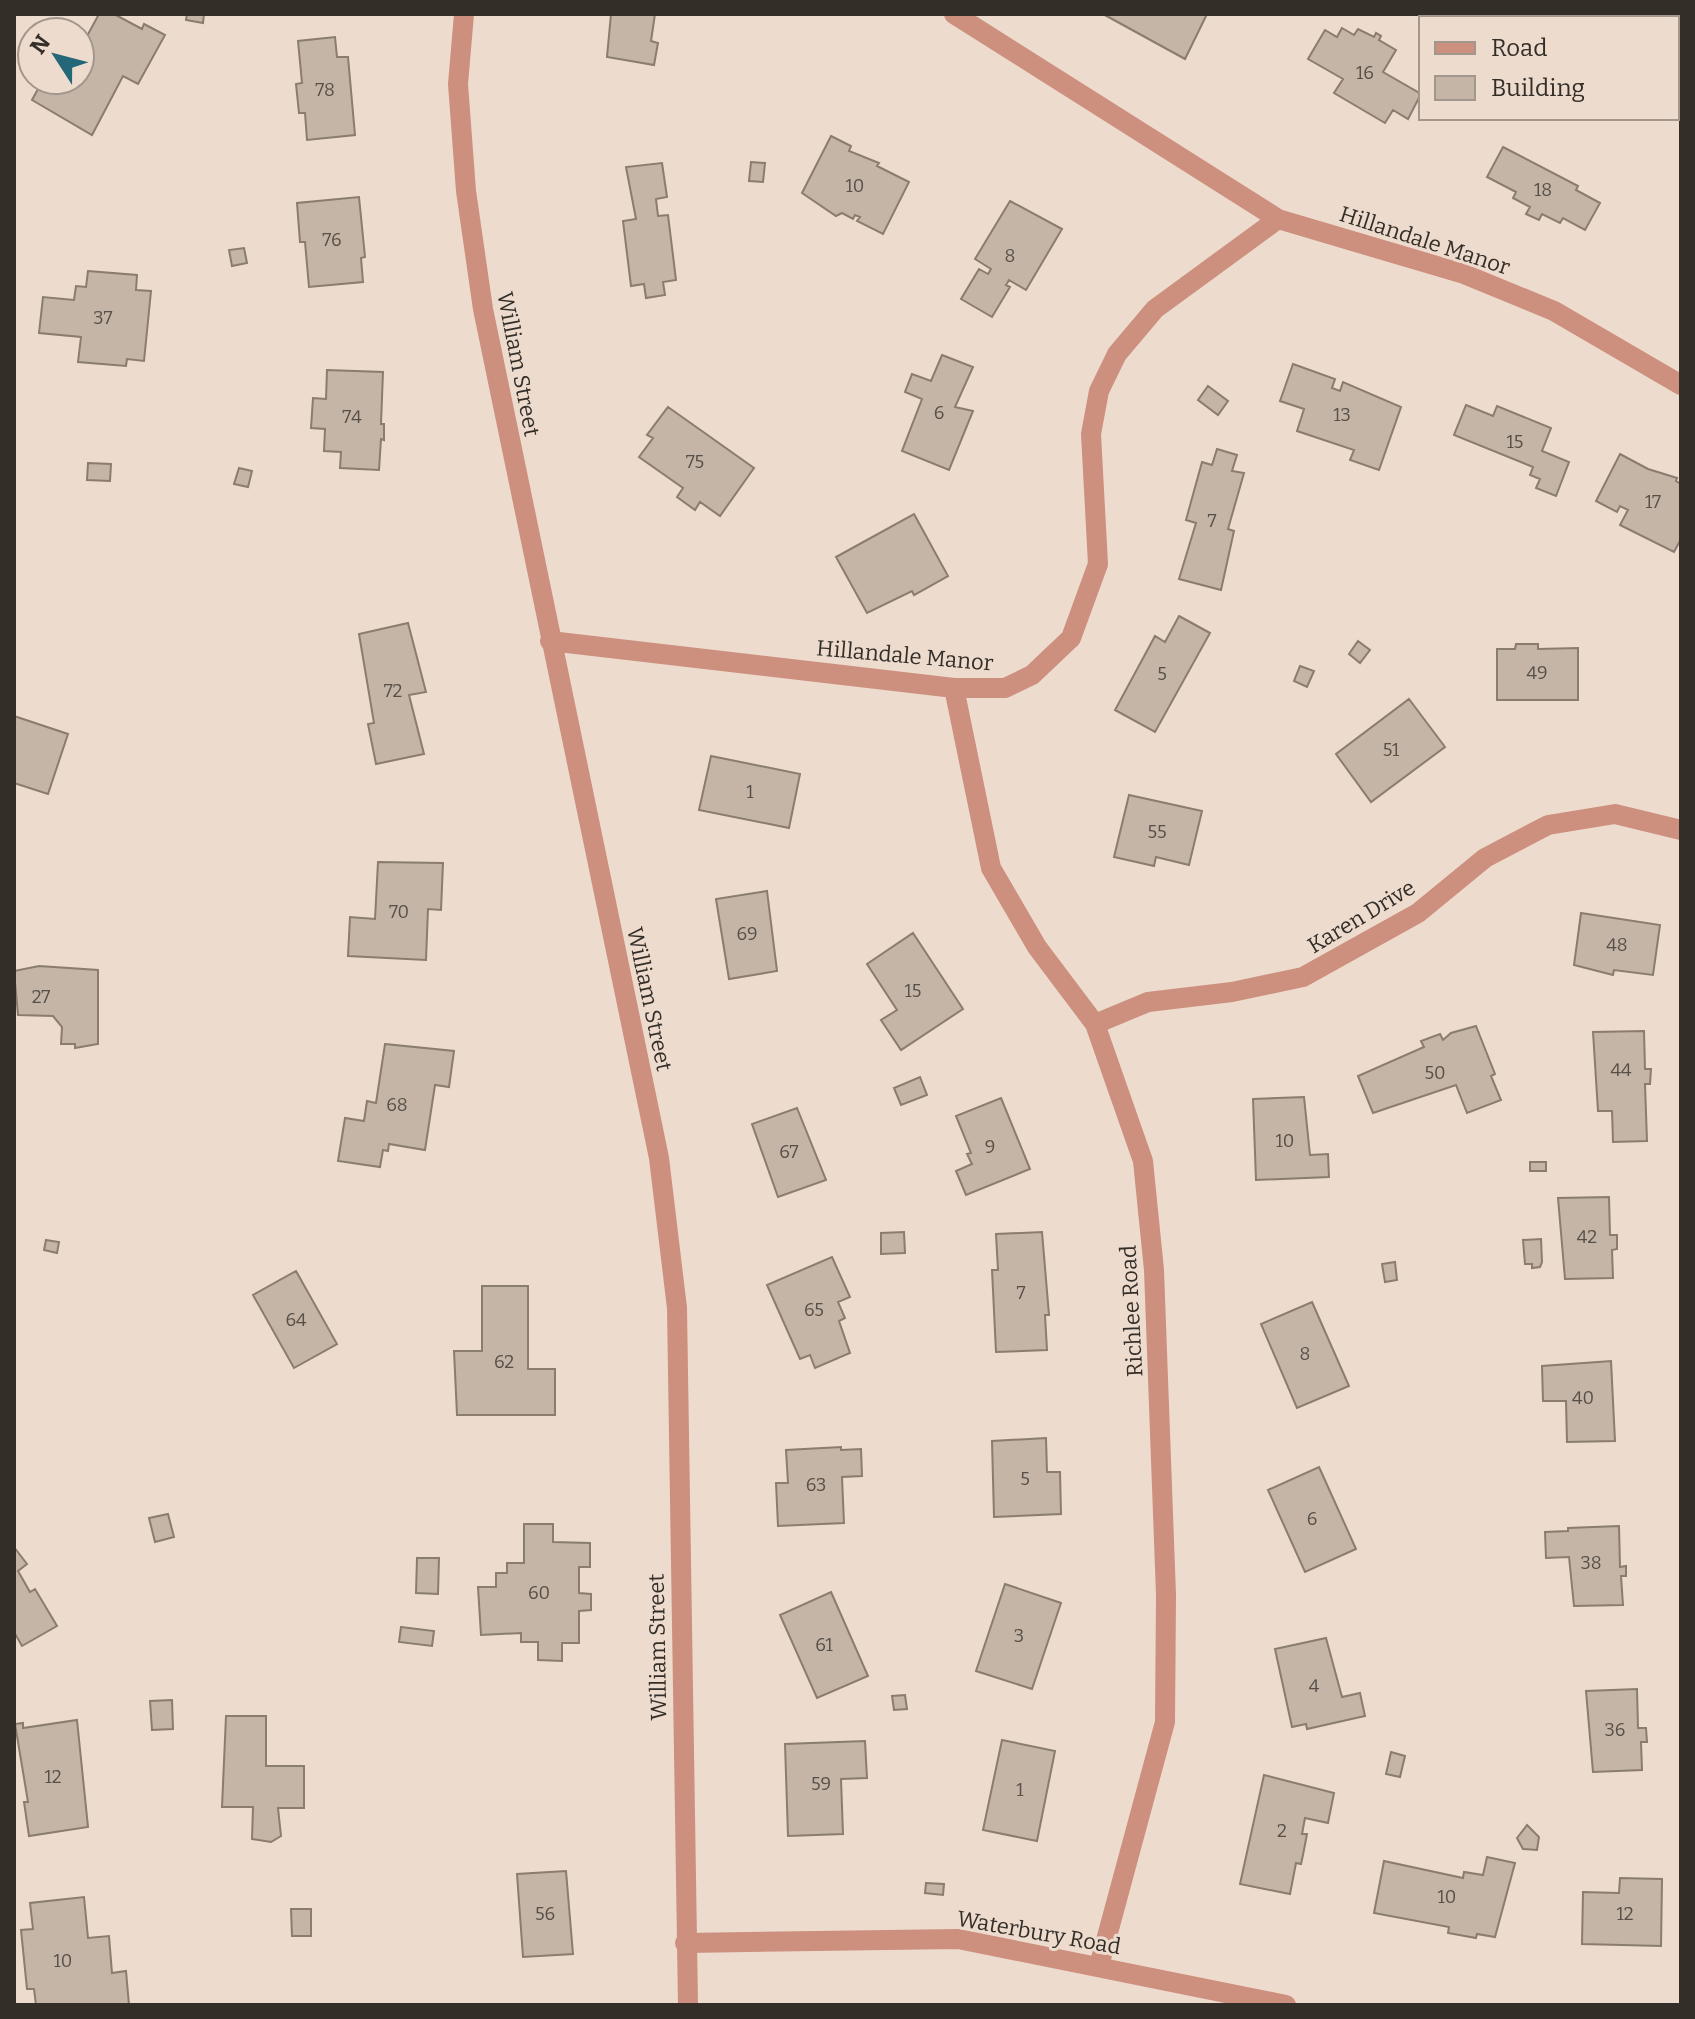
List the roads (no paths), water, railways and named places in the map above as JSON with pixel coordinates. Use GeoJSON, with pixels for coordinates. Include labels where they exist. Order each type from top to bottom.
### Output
{"type":"FeatureCollection","features":[{"type":"Feature","properties":{"kind":"street","name":"William Street"},"geometry":{"type":"LineString","coordinates":[[464,14],[458,84],[466,191],[483,309],[659,1158],[677,1308],[688,2005]]}},
{"type":"Feature","properties":{"kind":"street","name":"Hillandale Manor"},"geometry":{"type":"LineString","coordinates":[[954,14],[1278,219],[1464,274],[1554,311],[1681,385]]}},
{"type":"Feature","properties":{"kind":"street","name":"Hillandale Manor"},"geometry":{"type":"LineString","coordinates":[[550,641],[954,688],[1005,688],[1032,675],[1071,638],[1098,564],[1091,434],[1099,391],[1111,366],[1155,309],[1278,219]]}},
{"type":"Feature","properties":{"kind":"street","name":"Richlee Road"},"geometry":{"type":"LineString","coordinates":[[954,688],[991,868],[1037,947],[1095,1024],[1143,1161],[1154,1270],[1166,1595],[1165,1722],[1099,1966]]}},
{"type":"Feature","properties":{"kind":"street","name":"Karen Drive"},"geometry":{"type":"LineString","coordinates":[[1095,1024],[1148,1002],[1232,992],[1303,977],[1418,913],[1485,858],[1548,825],[1615,814],[1681,830]]}},
{"type":"Feature","properties":{"kind":"street","name":"Waterbury Road"},"geometry":{"type":"LineString","coordinates":[[685,1943],[958,1939],[1286,2005]]}}]}
